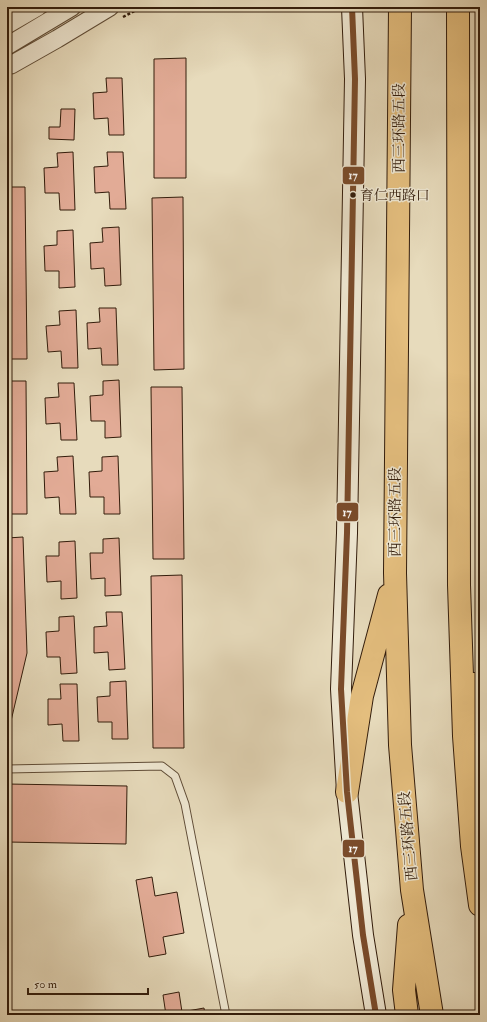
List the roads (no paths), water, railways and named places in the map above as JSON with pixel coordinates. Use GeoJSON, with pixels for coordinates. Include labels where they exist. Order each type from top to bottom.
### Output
{"type":"FeatureCollection","features":[{"type":"Feature","properties":{"kind":"highway","name":"西三环路五段"},"geometry":{"type":"LineString","coordinates":[[400,7],[395,573],[400,745],[412,890],[432,1015]]}},
{"type":"Feature","properties":{"kind":"highway"},"geometry":{"type":"LineString","coordinates":[[458,7],[458,585],[464,736],[472,846],[480,905]]}},
{"type":"Feature","properties":{"kind":"highway"},"geometry":{"type":"LineString","coordinates":[[347,792],[362,696],[395,573]]}},
{"type":"Feature","properties":{"kind":"highway"},"geometry":{"type":"LineString","coordinates":[[458,585],[480,724]]}},
{"type":"Feature","properties":{"kind":"highway"},"geometry":{"type":"LineString","coordinates":[[407,1015],[404,990],[412,890]]}},
{"type":"Feature","properties":{"kind":"main road"},"geometry":{"type":"LineString","coordinates":[[352,7],[355,87],[348,525],[341,689],[347,792],[363,935],[376,1015]]}},
{"type":"Feature","properties":{"kind":"street"},"geometry":{"type":"LineString","coordinates":[[7,25],[38,7]]}},
{"type":"Feature","properties":{"kind":"street"},"geometry":{"type":"LineString","coordinates":[[7,46],[72,7]]}},
{"type":"Feature","properties":{"kind":"street"},"geometry":{"type":"LineString","coordinates":[[7,65],[11,65],[110,7]]}},
{"type":"Feature","properties":{"kind":"lane"},"geometry":{"type":"LineString","coordinates":[[7,769],[162,766],[175,776],[186,804],[226,1015]]}},
{"type":"Feature","properties":{"kind":"place","name":"育仁西路口"},"geometry":{"type":"Point","coordinates":[353,195]}}]}
